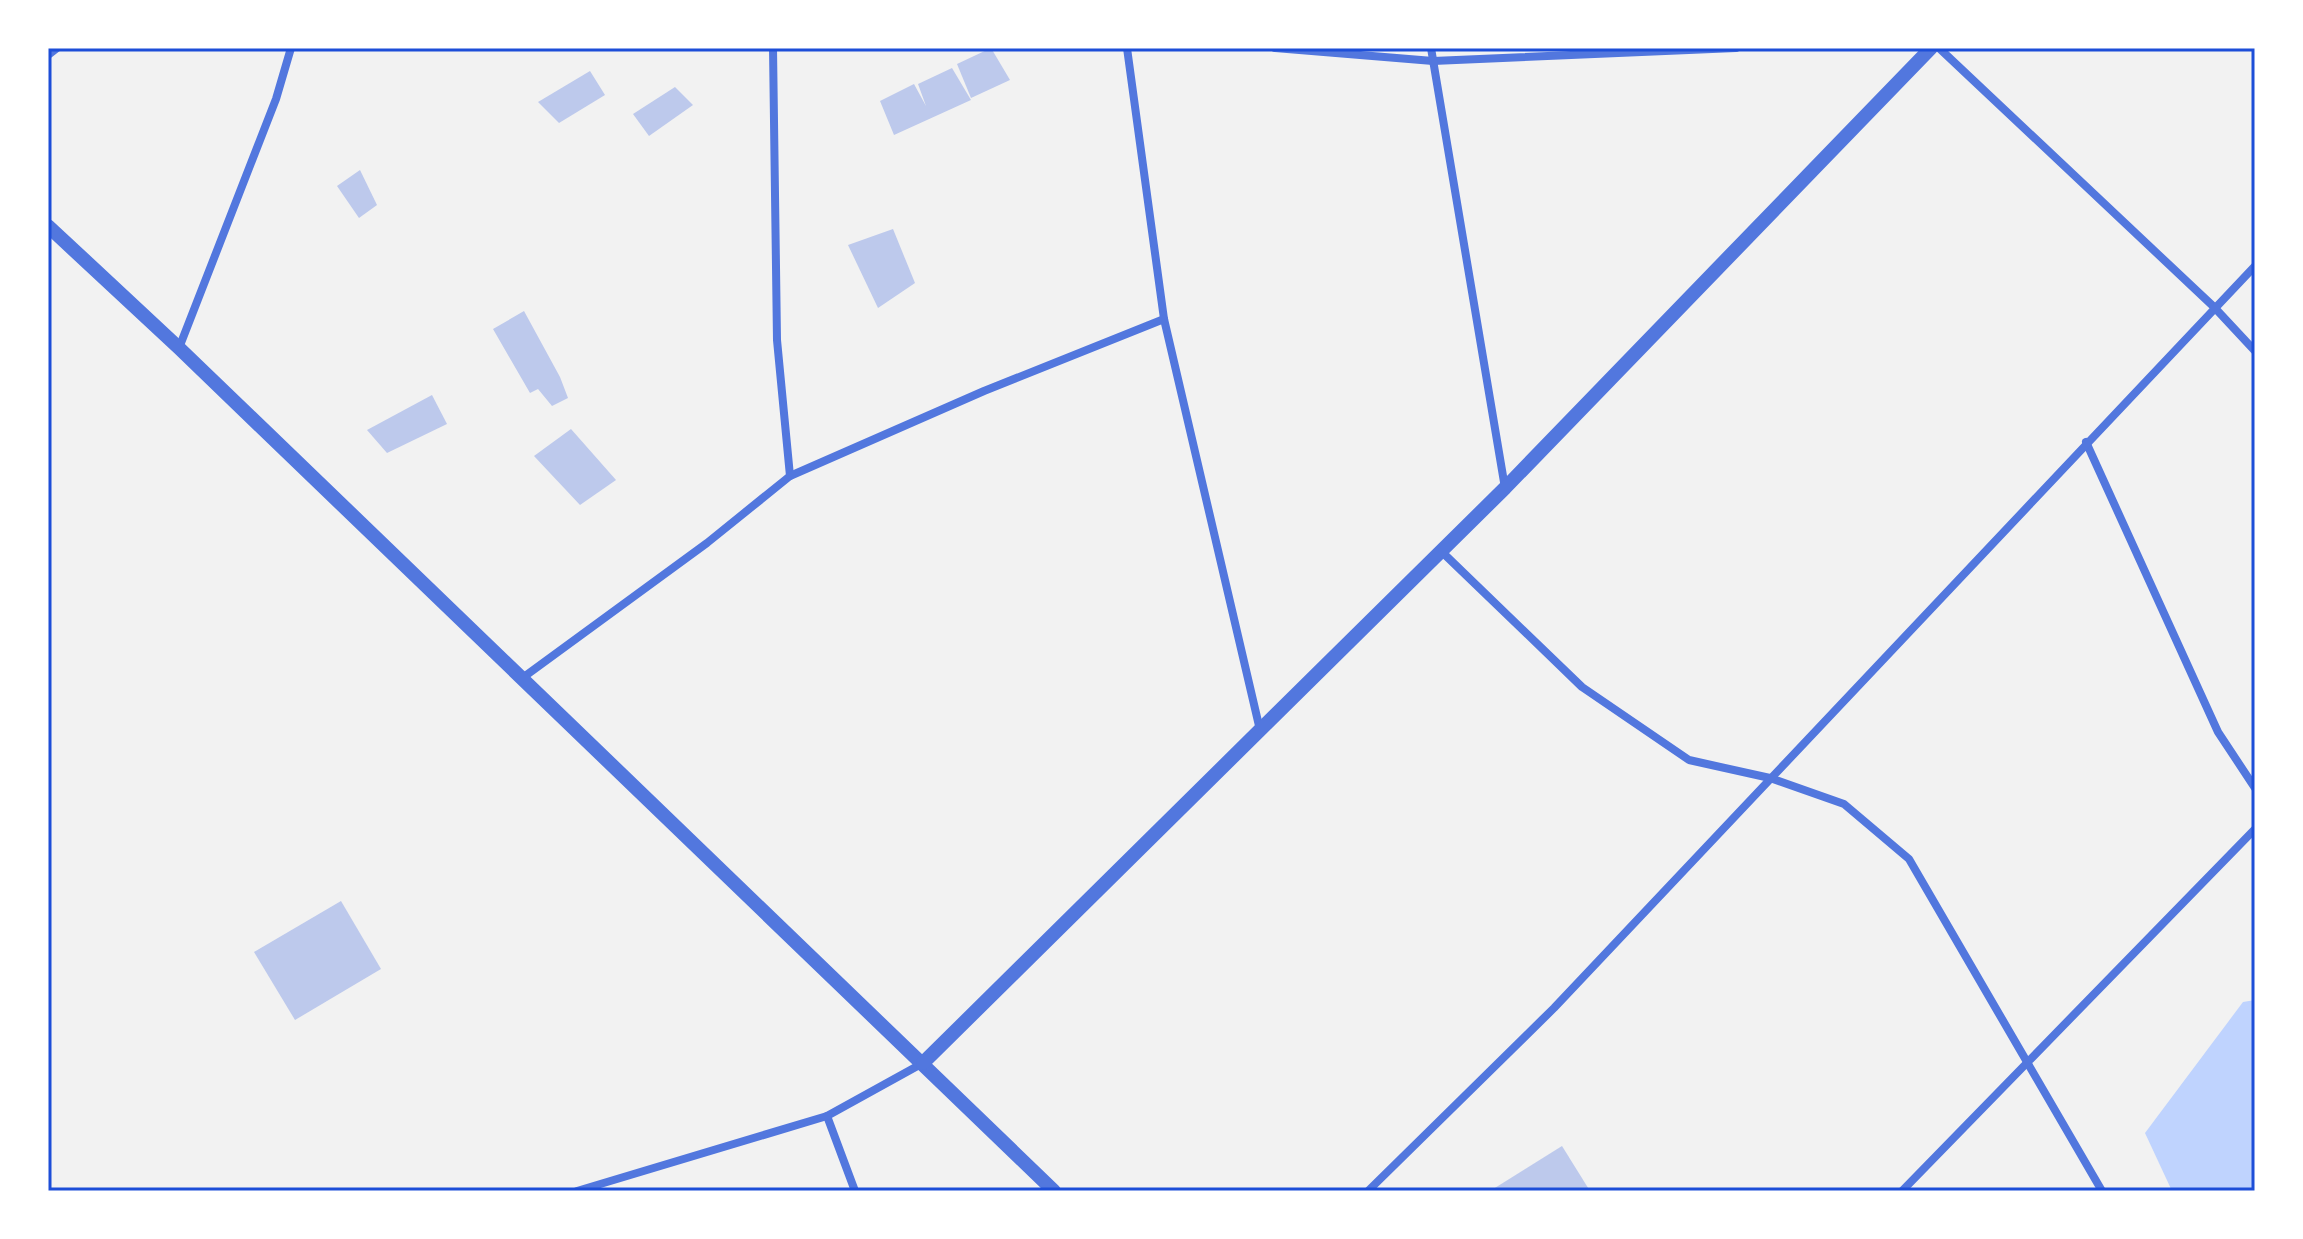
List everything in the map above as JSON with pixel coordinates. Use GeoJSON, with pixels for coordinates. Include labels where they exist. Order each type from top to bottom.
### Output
{"type":"FeatureCollection","features":[{"type":"Feature","properties":{"kind":"street"},"geometry":{"type":"LineString","coordinates":[[48,55],[57,48]]}},
{"type":"Feature","properties":{"kind":"street"},"geometry":{"type":"LineString","coordinates":[[179,348],[276,99],[291,48]]}},
{"type":"Feature","properties":{"kind":"street"},"geometry":{"type":"LineString","coordinates":[[773,48],[777,340],[790,476]]}},
{"type":"Feature","properties":{"kind":"street"},"geometry":{"type":"LineString","coordinates":[[1127,48],[1164,319],[1260,730]]}},
{"type":"Feature","properties":{"kind":"street"},"geometry":{"type":"LineString","coordinates":[[1275,48],[1433,61],[1736,48]]}},
{"type":"Feature","properties":{"kind":"street"},"geometry":{"type":"LineString","coordinates":[[1431,48],[1505,488]]}},
{"type":"Feature","properties":{"kind":"street"},"geometry":{"type":"LineString","coordinates":[[577,1191],[827,1116],[923,1063],[1505,488],[1931,48]]}},
{"type":"Feature","properties":{"kind":"street"},"geometry":{"type":"LineString","coordinates":[[1939,48],[2214,307],[2255,351]]}},
{"type":"Feature","properties":{"kind":"street"},"geometry":{"type":"LineString","coordinates":[[48,226],[179,348],[1054,1191]]}},
{"type":"Feature","properties":{"kind":"street"},"geometry":{"type":"LineString","coordinates":[[1368,1191],[1554,1008],[2255,266]]}},
{"type":"Feature","properties":{"kind":"street"},"geometry":{"type":"LineString","coordinates":[[520,679],[707,543],[790,476],[984,391],[1164,319]]}},
{"type":"Feature","properties":{"kind":"street"},"geometry":{"type":"LineString","coordinates":[[2086,442],[2218,732],[2255,788]]}},
{"type":"Feature","properties":{"kind":"street"},"geometry":{"type":"LineString","coordinates":[[1441,551],[1582,687],[1689,760],[1770,778],[1844,804],[1909,859],[2102,1191]]}},
{"type":"Feature","properties":{"kind":"street"},"geometry":{"type":"LineString","coordinates":[[1902,1191],[2255,829]]}},
{"type":"Feature","properties":{"kind":"street"},"geometry":{"type":"LineString","coordinates":[[827,1116],[855,1191]]}},
{"type":"Feature","properties":{"kind":"water"},"geometry":{"type":"Polygon","coordinates":[[[2255,1000],[2255,1191],[2172,1191],[2145,1133],[2243,1002],[2255,1000]]]}},
{"type":"Feature","properties":{"kind":"building"},"geometry":{"type":"Polygon","coordinates":[[[991,48],[1010,80],[971,98],[957,64],[991,48]]]}},
{"type":"Feature","properties":{"kind":"building"},"geometry":{"type":"Polygon","coordinates":[[[952,68],[971,100],[894,135],[880,101],[914,84],[926,106],[918,84],[952,68]]]}},
{"type":"Feature","properties":{"kind":"building"},"geometry":{"type":"Polygon","coordinates":[[[590,71],[605,95],[559,123],[538,102],[590,71]]]}},
{"type":"Feature","properties":{"kind":"building"},"geometry":{"type":"Polygon","coordinates":[[[675,87],[693,105],[649,136],[633,114],[675,87]]]}},
{"type":"Feature","properties":{"kind":"building"},"geometry":{"type":"Polygon","coordinates":[[[360,170],[377,205],[359,218],[337,186],[360,170]]]}},
{"type":"Feature","properties":{"kind":"building"},"geometry":{"type":"Polygon","coordinates":[[[893,229],[915,283],[878,308],[848,245],[893,229]]]}},
{"type":"Feature","properties":{"kind":"building"},"geometry":{"type":"Polygon","coordinates":[[[524,311],[568,398],[552,406],[538,389],[530,393],[493,329],[524,311]]]}},
{"type":"Feature","properties":{"kind":"building"},"geometry":{"type":"Polygon","coordinates":[[[432,395],[447,424],[387,453],[367,430],[432,395]]]}},
{"type":"Feature","properties":{"kind":"building"},"geometry":{"type":"Polygon","coordinates":[[[571,429],[616,480],[580,505],[534,456],[571,429]]]}},
{"type":"Feature","properties":{"kind":"building"},"geometry":{"type":"Polygon","coordinates":[[[341,901],[381,969],[295,1020],[254,952],[341,901]]]}},
{"type":"Feature","properties":{"kind":"building"},"geometry":{"type":"Polygon","coordinates":[[[1562,1146],[1590,1191],[1490,1191],[1562,1146]]]}}]}
